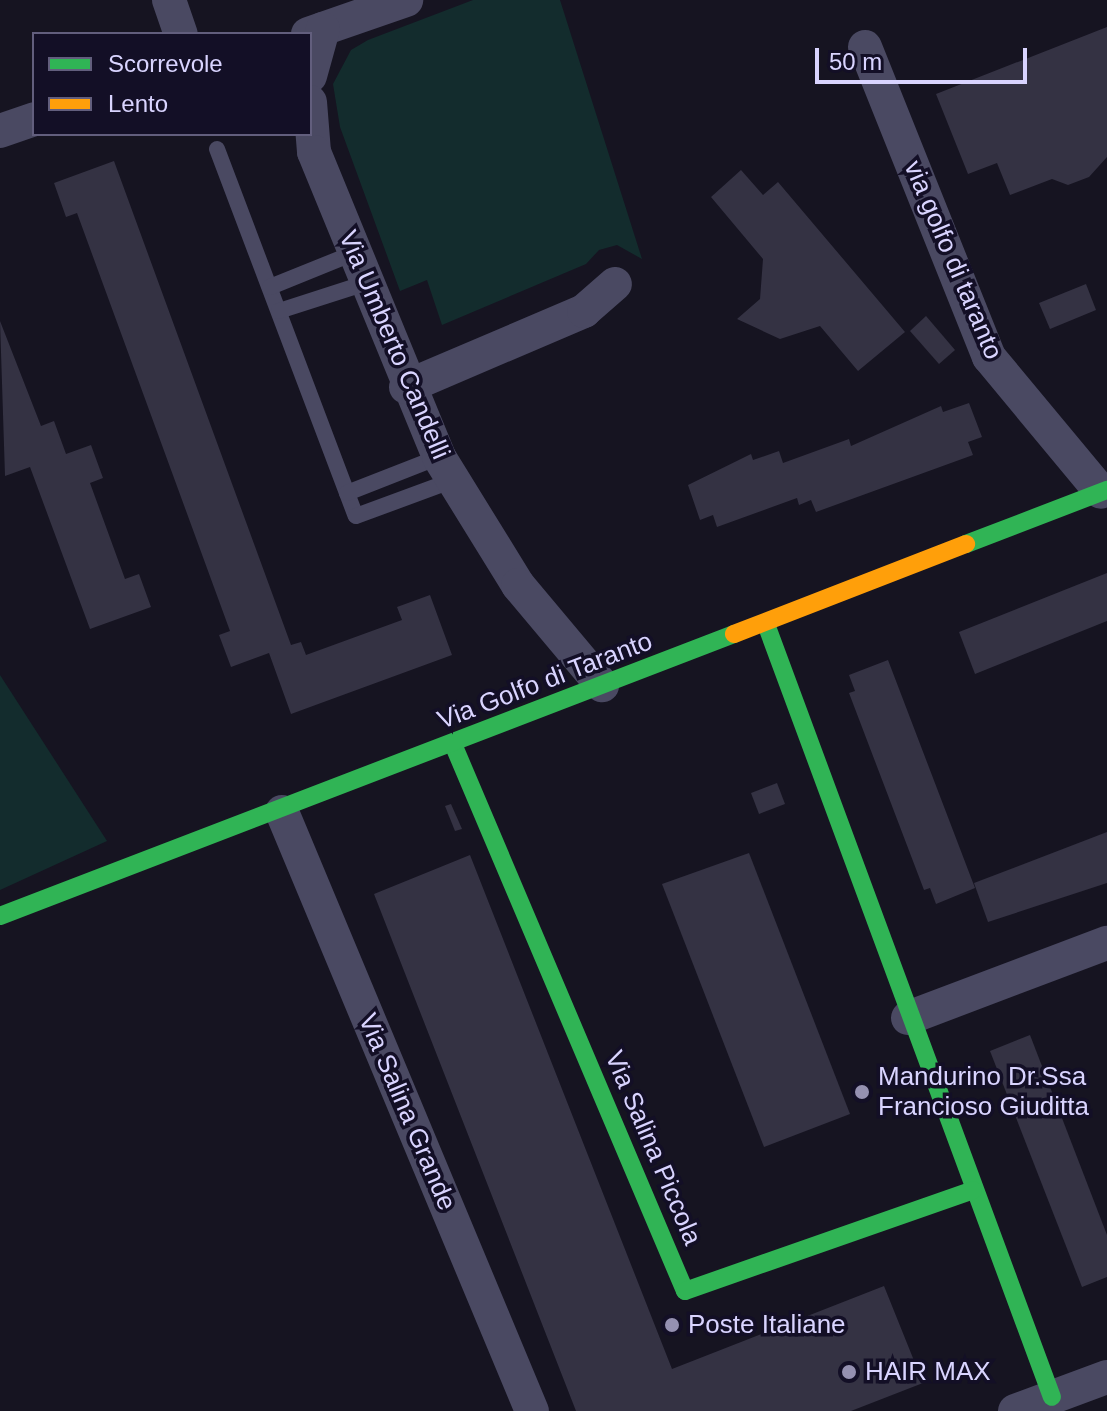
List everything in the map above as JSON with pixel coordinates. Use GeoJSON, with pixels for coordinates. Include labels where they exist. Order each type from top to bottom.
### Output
{"type":"FeatureCollection","features":[{"type":"Feature","properties":{"kind":"street"},"geometry":{"type":"LineString","coordinates":[[169,0],[180,32]]}},
{"type":"Feature","properties":{"kind":"street"},"geometry":{"type":"LineString","coordinates":[[312,61],[316,32],[406,0]]}},
{"type":"Feature","properties":{"kind":"street","name":"via golfo di taranto"},"geometry":{"type":"LineString","coordinates":[[865,47],[989,357],[1104,491]]}},
{"type":"Feature","properties":{"kind":"street"},"geometry":{"type":"LineString","coordinates":[[0,131],[32,120]]}},
{"type":"Feature","properties":{"kind":"street","name":"Via Umberto Candelli"},"geometry":{"type":"LineString","coordinates":[[306,143],[360,268],[406,387],[447,469],[518,585],[602,685]]}},
{"type":"Feature","properties":{"kind":"street"},"geometry":{"type":"LineString","coordinates":[[406,387],[584,311],[615,284]]}},
{"type":"Feature","properties":{"kind":"street","name":"Via Golfo di Taranto"},"geometry":{"type":"LineString","coordinates":[[0,916],[282,812],[1104,491]]}},
{"type":"Feature","properties":{"kind":"street"},"geometry":{"type":"LineString","coordinates":[[766,624],[908,1018],[1052,1397]]}},
{"type":"Feature","properties":{"kind":"street","name":"Via Salina Piccola"},"geometry":{"type":"LineString","coordinates":[[453,744],[685,1291],[973,1190]]}},
{"type":"Feature","properties":{"kind":"street","name":"Via Salina Grande"},"geometry":{"type":"LineString","coordinates":[[282,812],[532,1411]]}},
{"type":"Feature","properties":{"kind":"street"},"geometry":{"type":"LineString","coordinates":[[908,1018],[1107,943]]}},
{"type":"Feature","properties":{"kind":"street"},"geometry":{"type":"LineString","coordinates":[[1015,1411],[1107,1377]]}},
{"type":"Feature","properties":{"kind":"lane"},"geometry":{"type":"LineString","coordinates":[[217,149],[356,516],[447,469]]}},
{"type":"Feature","properties":{"kind":"lane"},"geometry":{"type":"LineString","coordinates":[[270,287],[360,268]]}},
{"type":"Feature","properties":{"kind":"lane"},"geometry":{"type":"LineString","coordinates":[[279,311],[360,268]]}},
{"type":"Feature","properties":{"kind":"lane"},"geometry":{"type":"LineString","coordinates":[[347,493],[447,469]]}},
{"type":"Feature","properties":{"kind":"green space"},"geometry":{"type":"Polygon","coordinates":[[[473,0],[560,0],[642,259],[617,245],[599,250],[586,264],[442,325],[427,280],[400,291],[340,127],[333,84],[351,50],[368,40],[473,0]]]}},
{"type":"Feature","properties":{"kind":"green space"},"geometry":{"type":"Polygon","coordinates":[[[0,675],[107,841],[0,890],[0,675]]]}},
{"type":"Feature","properties":{"kind":"building"},"geometry":{"type":"Polygon","coordinates":[[[1107,27],[1107,157],[1089,177],[1068,185],[1052,179],[1010,195],[997,163],[968,174],[936,94],[1107,27]]]}},
{"type":"Feature","properties":{"kind":"building"},"geometry":{"type":"Polygon","coordinates":[[[114,161],[291,645],[301,642],[306,655],[402,620],[397,607],[430,595],[452,655],[291,714],[269,653],[231,667],[219,635],[230,631],[77,213],[66,217],[54,183],[114,161]]]}},
{"type":"Feature","properties":{"kind":"building"},"geometry":{"type":"Polygon","coordinates":[[[741,170],[763,195],[778,182],[905,332],[858,371],[820,326],[780,339],[737,319],[760,299],[763,259],[711,197],[741,170]]]}},
{"type":"Feature","properties":{"kind":"building"},"geometry":{"type":"Polygon","coordinates":[[[1086,284],[1096,310],[1050,329],[1039,303],[1086,284]]]}},
{"type":"Feature","properties":{"kind":"building"},"geometry":{"type":"Polygon","coordinates":[[[926,316],[955,350],[939,364],[910,331],[926,316]]]}},
{"type":"Feature","properties":{"kind":"building"},"geometry":{"type":"Polygon","coordinates":[[[0,321],[41,426],[54,421],[66,454],[91,445],[103,478],[90,483],[125,579],[139,574],[151,607],[90,629],[30,467],[5,476],[0,321]]]}},
{"type":"Feature","properties":{"kind":"building"},"geometry":{"type":"Polygon","coordinates":[[[969,403],[982,437],[968,442],[973,455],[816,512],[811,500],[799,505],[797,498],[717,527],[713,515],[700,520],[688,485],[751,454],[753,460],[779,451],[783,463],[849,439],[851,446],[941,406],[943,412],[969,403]]]}},
{"type":"Feature","properties":{"kind":"building"},"geometry":{"type":"Polygon","coordinates":[[[1107,573],[1107,621],[975,674],[959,632],[1107,573]]]}},
{"type":"Feature","properties":{"kind":"building"},"geometry":{"type":"Polygon","coordinates":[[[888,660],[975,888],[936,904],[930,888],[924,890],[849,693],[855,691],[849,675],[888,660]]]}},
{"type":"Feature","properties":{"kind":"building"},"geometry":{"type":"Polygon","coordinates":[[[777,783],[785,804],[759,814],[751,793],[777,783]]]}},
{"type":"Feature","properties":{"kind":"building"},"geometry":{"type":"Polygon","coordinates":[[[451,804],[462,829],[455,831],[445,806],[451,804]]]}},
{"type":"Feature","properties":{"kind":"building"},"geometry":{"type":"Polygon","coordinates":[[[1107,832],[1107,883],[988,922],[974,883],[1107,832]]]}},
{"type":"Feature","properties":{"kind":"building"},"geometry":{"type":"Polygon","coordinates":[[[749,853],[850,1114],[764,1147],[662,884],[749,853]]]}},
{"type":"Feature","properties":{"kind":"building"},"geometry":{"type":"Polygon","coordinates":[[[470,855],[672,1369],[884,1286],[923,1383],[851,1411],[576,1411],[374,894],[470,855]]]}},
{"type":"Feature","properties":{"kind":"building"},"geometry":{"type":"Polygon","coordinates":[[[1030,1035],[1107,1235],[1107,1277],[1082,1287],[990,1051],[1030,1035]]]}},
{"type":"Feature","properties":{"kind":"traffic: fast"},"geometry":{"type":"LineString","coordinates":[[966,544],[1107,490]]}},
{"type":"Feature","properties":{"kind":"traffic: fast"},"geometry":{"type":"LineString","coordinates":[[766,624],[1052,1397]]}},
{"type":"Feature","properties":{"kind":"traffic: fast"},"geometry":{"type":"LineString","coordinates":[[0,916],[734,634]]}},
{"type":"Feature","properties":{"kind":"traffic: fast"},"geometry":{"type":"LineString","coordinates":[[453,744],[685,1291],[973,1190]]}},
{"type":"Feature","properties":{"kind":"traffic: slow"},"geometry":{"type":"LineString","coordinates":[[734,634],[966,544]]}},
{"type":"Feature","properties":{"kind":"place","name":"Mandurino Dr.Ssa Francioso Giuditta"},"geometry":{"type":"Point","coordinates":[862,1092]}},
{"type":"Feature","properties":{"kind":"place","name":"Poste Italiane"},"geometry":{"type":"Point","coordinates":[672,1325]}},
{"type":"Feature","properties":{"kind":"place","name":"HAIR MAX"},"geometry":{"type":"Point","coordinates":[849,1372]}}]}
